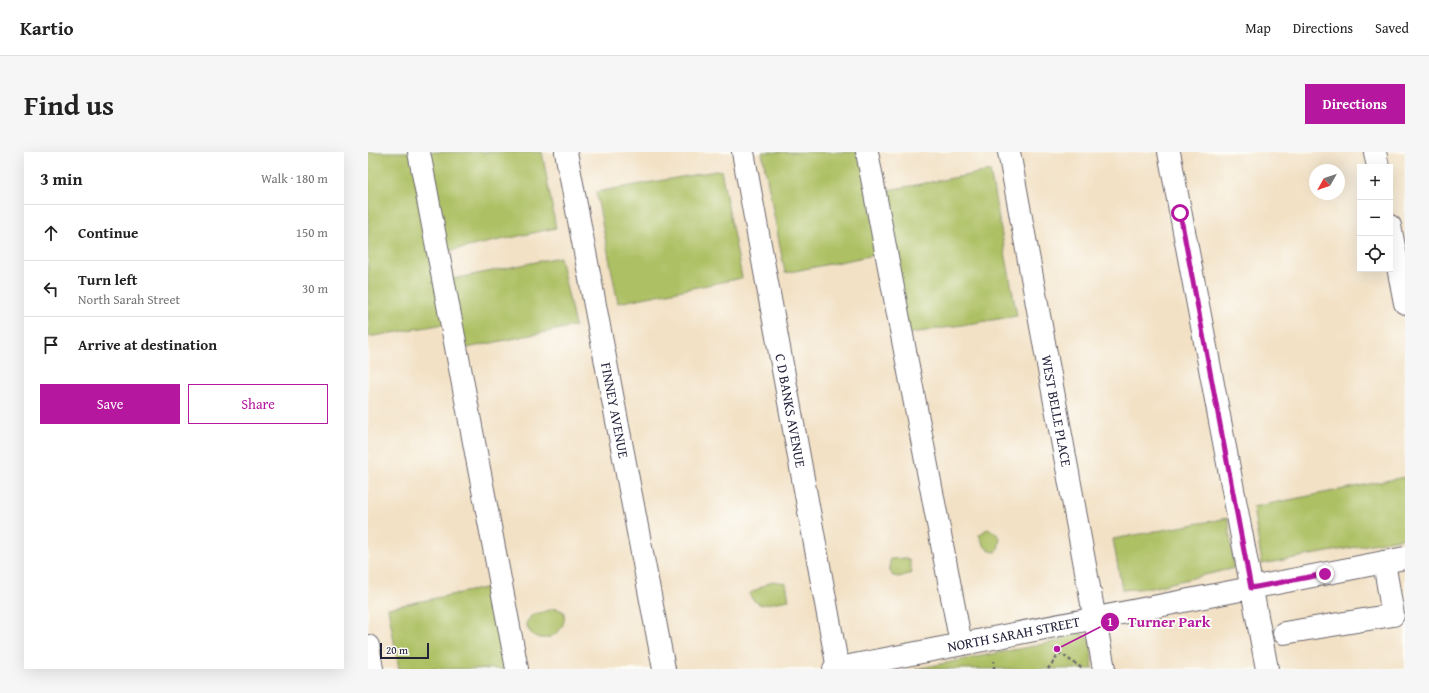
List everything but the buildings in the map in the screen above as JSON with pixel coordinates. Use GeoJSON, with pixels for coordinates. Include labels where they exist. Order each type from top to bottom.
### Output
{"type":"FeatureCollection","features":[{"type":"Feature","properties":{"kind":"street"},"geometry":{"type":"LineString","coordinates":[[419,152],[517,669]]}},
{"type":"Feature","properties":{"kind":"street","name":"FINNEY AVENUE"},"geometry":{"type":"LineString","coordinates":[[566,152],[664,669]]}},
{"type":"Feature","properties":{"kind":"street","name":"C D BANKS AVENUE"},"geometry":{"type":"LineString","coordinates":[[743,152],[836,669]]}},
{"type":"Feature","properties":{"kind":"street"},"geometry":{"type":"LineString","coordinates":[[867,152],[961,644]]}},
{"type":"Feature","properties":{"kind":"street","name":"WEST BELLE PLACE"},"geometry":{"type":"LineString","coordinates":[[1009,152],[1104,669]]}},
{"type":"Feature","properties":{"kind":"street"},"geometry":{"type":"LineString","coordinates":[[1169,152],[1266,669]]}},
{"type":"Feature","properties":{"kind":"street"},"geometry":{"type":"LineString","coordinates":[[1375,152],[1377,164]]}},
{"type":"Feature","properties":{"kind":"street"},"geometry":{"type":"LineString","coordinates":[[1392,236],[1405,302]]}},
{"type":"Feature","properties":{"kind":"street","name":"NORTH SARAH STREET"},"geometry":{"type":"LineString","coordinates":[[836,669],[1405,558]]}},
{"type":"Feature","properties":{"kind":"street"},"geometry":{"type":"LineString","coordinates":[[1284,633],[1393,615],[1384,562]]}},
{"type":"Feature","properties":{"kind":"street"},"geometry":{"type":"LineString","coordinates":[[368,646],[372,669]]}},
{"type":"Feature","properties":{"kind":"path"},"geometry":{"type":"LineString","coordinates":[[1054,649],[1079,668],[1083,669]]}},
{"type":"Feature","properties":{"kind":"path"},"geometry":{"type":"LineString","coordinates":[[1048,669],[1060,653]]}},
{"type":"Feature","properties":{"kind":"path"},"geometry":{"type":"LineString","coordinates":[[994,661],[994,669]]}},
{"type":"Feature","properties":{"kind":"green space"},"geometry":{"type":"Polygon","coordinates":[[[368,152],[412,152],[445,324],[368,337],[368,152]]]}},
{"type":"Feature","properties":{"kind":"green space"},"geometry":{"type":"Polygon","coordinates":[[[425,152],[542,152],[556,228],[444,252],[425,152]]]}},
{"type":"Feature","properties":{"kind":"green space"},"geometry":{"type":"Polygon","coordinates":[[[762,152],[861,152],[879,254],[785,273],[762,152]]]}},
{"type":"Feature","properties":{"kind":"green space"},"geometry":{"type":"Polygon","coordinates":[[[721,170],[742,278],[618,303],[596,192],[721,170]]]}},
{"type":"Feature","properties":{"kind":"green space"},"geometry":{"type":"Polygon","coordinates":[[[990,171],[1017,316],[907,334],[878,192],[990,171]]]}},
{"type":"Feature","properties":{"kind":"green space"},"geometry":{"type":"Polygon","coordinates":[[[560,257],[575,326],[462,349],[448,280],[560,257]]]}},
{"type":"Feature","properties":{"kind":"green space"},"geometry":{"type":"Polygon","coordinates":[[[1405,477],[1405,538],[1262,564],[1253,507],[1405,477]]]}},
{"type":"Feature","properties":{"kind":"green space"},"geometry":{"type":"Polygon","coordinates":[[[1228,518],[1234,568],[1151,588],[1122,590],[1113,539],[1228,518]]]}},
{"type":"Feature","properties":{"kind":"green space"},"geometry":{"type":"Polygon","coordinates":[[[987,529],[995,532],[1000,539],[996,552],[992,552],[987,549],[979,535],[987,529]]]}},
{"type":"Feature","properties":{"kind":"green space"},"geometry":{"type":"Polygon","coordinates":[[[890,559],[909,559],[912,573],[899,577],[893,576],[890,571],[890,559]]]}},
{"type":"Feature","properties":{"kind":"green space"},"geometry":{"type":"Polygon","coordinates":[[[772,581],[786,583],[789,600],[761,605],[753,600],[749,594],[772,581]]]}},
{"type":"Feature","properties":{"kind":"green space"},"geometry":{"type":"Polygon","coordinates":[[[494,586],[511,669],[399,669],[388,608],[494,586]]]}},
{"type":"Feature","properties":{"kind":"green space"},"geometry":{"type":"Polygon","coordinates":[[[556,608],[564,612],[564,621],[561,628],[556,633],[550,637],[542,638],[530,632],[526,623],[532,615],[556,608]]]}},
{"type":"Feature","properties":{"kind":"green space"},"geometry":{"type":"Polygon","coordinates":[[[1070,633],[1079,633],[1085,635],[1089,639],[1093,669],[915,669],[1059,641],[1070,633]]]}},
{"type":"Feature","properties":{"kind":"place","name":"Turner Park"},"geometry":{"type":"Point","coordinates":[1057,649]}},
{"type":"Feature","properties":{"kind":"route"},"geometry":{"type":"LineString","coordinates":[[1180,213],[1251,588],[1325,574]]}}]}
